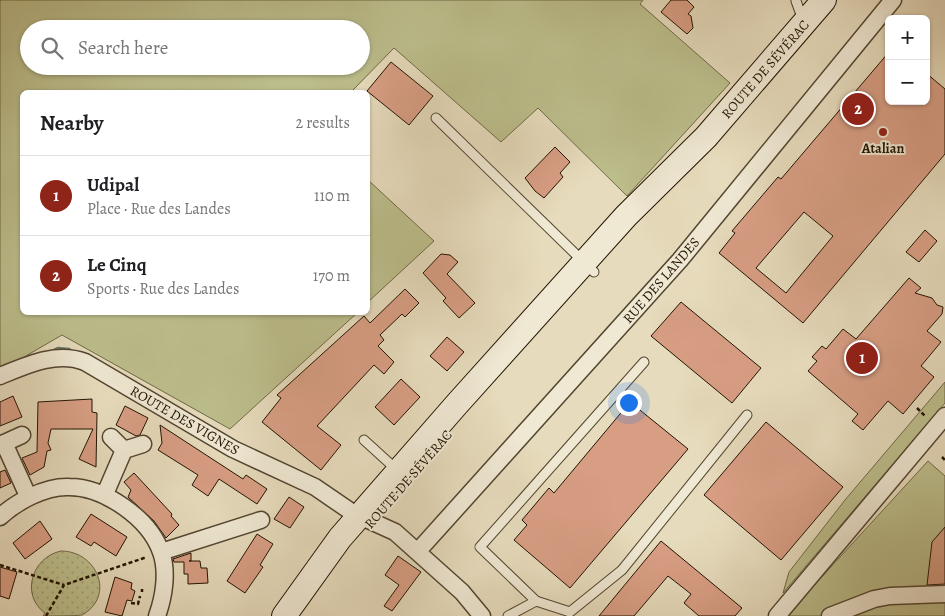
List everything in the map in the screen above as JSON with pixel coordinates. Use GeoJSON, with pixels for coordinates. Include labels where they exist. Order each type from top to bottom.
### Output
{"type":"FeatureCollection","features":[{"type":"Feature","properties":{"kind":"main road","name":"ROUTE DE SÉVÉRAC"},"geometry":{"type":"LineString","coordinates":[[589,267],[626,216],[706,137],[824,0]]}},
{"type":"Feature","properties":{"kind":"main road","name":"ROUTE DE SÉVÉRAC"},"geometry":{"type":"LineString","coordinates":[[295,616],[321,583],[366,517],[401,473],[613,239]]}},
{"type":"Feature","properties":{"kind":"main road","name":"ROUTE DE SÉVÉRAC"},"geometry":{"type":"LineString","coordinates":[[284,616],[340,538],[366,517],[518,345]]}},
{"type":"Feature","properties":{"kind":"street","name":"RUE DES LANDES"},"geometry":{"type":"LineString","coordinates":[[418,551],[680,260],[893,0]]}},
{"type":"Feature","properties":{"kind":"street","name":"ROUTE DES VIGNES"},"geometry":{"type":"LineString","coordinates":[[0,376],[52,357],[72,357],[101,371],[233,449],[315,487],[352,513],[366,517],[395,532],[462,592],[482,616]]}},
{"type":"Feature","properties":{"kind":"street"},"geometry":{"type":"LineString","coordinates":[[777,616],[945,416]]}},
{"type":"Feature","properties":{"kind":"street"},"geometry":{"type":"LineString","coordinates":[[22,435],[2,444],[28,496]]}},
{"type":"Feature","properties":{"kind":"street"},"geometry":{"type":"LineString","coordinates":[[111,437],[124,450]]}},
{"type":"Feature","properties":{"kind":"street"},"geometry":{"type":"LineString","coordinates":[[104,494],[124,450],[143,444]]}},
{"type":"Feature","properties":{"kind":"street"},"geometry":{"type":"LineString","coordinates":[[0,517],[28,496],[68,486],[104,494],[124,507],[147,528],[162,552],[165,581],[162,604],[157,616]]}},
{"type":"Feature","properties":{"kind":"street"},"geometry":{"type":"LineString","coordinates":[[162,552],[261,520]]}},
{"type":"Feature","properties":{"kind":"street"},"geometry":{"type":"LineString","coordinates":[[830,616],[890,596],[945,594]]}},
{"type":"Feature","properties":{"kind":"lane"},"geometry":{"type":"LineString","coordinates":[[796,1],[804,23]]}},
{"type":"Feature","properties":{"kind":"lane"},"geometry":{"type":"LineString","coordinates":[[436,118],[589,267]]}},
{"type":"Feature","properties":{"kind":"lane"},"geometry":{"type":"LineString","coordinates":[[644,362],[480,547],[536,601],[570,612],[622,570],[747,415]]}},
{"type":"Feature","properties":{"kind":"lane"},"geometry":{"type":"LineString","coordinates":[[364,440],[401,473]]}},
{"type":"Feature","properties":{"kind":"lane"},"geometry":{"type":"LineString","coordinates":[[508,616],[536,601]]}},
{"type":"Feature","properties":{"kind":"path"},"geometry":{"type":"LineString","coordinates":[[917,408],[923,414]]}},
{"type":"Feature","properties":{"kind":"path"},"geometry":{"type":"LineString","coordinates":[[0,565],[64,585],[162,552]]}},
{"type":"Feature","properties":{"kind":"path"},"geometry":{"type":"LineString","coordinates":[[46,616],[64,585]]}},
{"type":"Feature","properties":{"kind":"path"},"geometry":{"type":"LineString","coordinates":[[131,603],[138,604],[140,596]]}},
{"type":"Feature","properties":{"kind":"green space"},"geometry":{"type":"Polygon","coordinates":[[[0,0],[643,0],[640,4],[730,83],[627,196],[538,108],[501,142],[394,48],[370,73],[370,20],[20,20],[20,75],[368,75],[353,90],[20,90],[20,315],[355,315],[230,429],[62,335],[0,371],[0,0]]]}},
{"type":"Feature","properties":{"kind":"green space"},"geometry":{"type":"Polygon","coordinates":[[[370,182],[434,241],[370,300],[370,182]]]}},
{"type":"Feature","properties":{"kind":"green space"},"geometry":{"type":"Polygon","coordinates":[[[945,382],[945,403],[783,593],[789,572],[845,500],[945,382]]]}},
{"type":"Feature","properties":{"kind":"green space"},"geometry":{"type":"Polygon","coordinates":[[[928,461],[945,476],[945,616],[786,616],[928,461]]]}},
{"type":"Feature","properties":{"kind":"green space"},"geometry":{"type":"Polygon","coordinates":[[[61,551],[74,553],[84,558],[92,566],[98,576],[100,586],[98,597],[92,607],[82,615],[43,616],[45,613],[37,605],[33,597],[31,587],[33,578],[43,561],[61,551]]]}},
{"type":"Feature","properties":{"kind":"building"},"geometry":{"type":"Polygon","coordinates":[[[671,0],[687,0],[694,7],[688,14],[691,16],[693,28],[687,34],[661,12],[671,0]]]}},
{"type":"Feature","properties":{"kind":"building","name":"Atalian"},"geometry":{"type":"Polygon","coordinates":[[[885,57],[885,105],[930,105],[930,76],[945,89],[945,154],[803,323],[719,253],[735,233],[732,231],[778,177],[781,179],[885,57]],[[804,212],[756,268],[786,293],[833,236],[804,212]]]}},
{"type":"Feature","properties":{"kind":"building"},"geometry":{"type":"Polygon","coordinates":[[[391,62],[433,96],[409,125],[368,90],[391,62]]]}},
{"type":"Feature","properties":{"kind":"building"},"geometry":{"type":"Polygon","coordinates":[[[555,147],[570,162],[560,173],[563,177],[544,198],[535,191],[525,178],[555,147]]]}},
{"type":"Feature","properties":{"kind":"building"},"geometry":{"type":"Polygon","coordinates":[[[925,230],[937,241],[919,262],[906,252],[925,230]]]}},
{"type":"Feature","properties":{"kind":"building"},"geometry":{"type":"Polygon","coordinates":[[[441,254],[450,255],[458,262],[447,274],[475,303],[459,318],[443,301],[446,298],[423,273],[441,254]]]}},
{"type":"Feature","properties":{"kind":"building"},"geometry":{"type":"Polygon","coordinates":[[[909,278],[921,288],[915,293],[932,298],[937,305],[943,307],[942,314],[927,331],[941,342],[921,366],[934,377],[903,414],[888,401],[863,430],[852,421],[858,414],[808,371],[817,361],[812,357],[822,346],[826,349],[843,329],[856,339],[909,278]]]}},
{"type":"Feature","properties":{"kind":"building"},"geometry":{"type":"Polygon","coordinates":[[[405,289],[419,303],[405,317],[402,314],[380,335],[384,340],[378,346],[394,362],[384,374],[374,365],[317,426],[341,445],[321,470],[262,422],[281,398],[277,395],[364,316],[370,323],[405,289]]]}},
{"type":"Feature","properties":{"kind":"building"},"geometry":{"type":"Polygon","coordinates":[[[681,302],[761,368],[732,403],[651,336],[681,302]]]}},
{"type":"Feature","properties":{"kind":"building"},"geometry":{"type":"Polygon","coordinates":[[[447,337],[464,352],[447,371],[430,356],[447,337]]]}},
{"type":"Feature","properties":{"kind":"building"},"geometry":{"type":"Polygon","coordinates":[[[401,379],[420,397],[394,425],[375,407],[401,379]]]}},
{"type":"Feature","properties":{"kind":"building"},"geometry":{"type":"Polygon","coordinates":[[[13,396],[22,417],[0,426],[0,402],[13,396]]]}},
{"type":"Feature","properties":{"kind":"building"},"geometry":{"type":"Polygon","coordinates":[[[92,399],[92,412],[97,413],[96,467],[79,459],[93,429],[51,429],[48,443],[51,450],[47,451],[44,467],[30,475],[22,458],[37,452],[38,402],[92,399]]]}},
{"type":"Feature","properties":{"kind":"building"},"geometry":{"type":"Polygon","coordinates":[[[630,402],[688,449],[570,588],[514,540],[527,525],[522,520],[549,488],[554,493],[630,402]]]}},
{"type":"Feature","properties":{"kind":"building"},"geometry":{"type":"Polygon","coordinates":[[[125,406],[148,418],[140,435],[136,436],[116,425],[125,406]]]}},
{"type":"Feature","properties":{"kind":"building"},"geometry":{"type":"Polygon","coordinates":[[[766,422],[843,487],[781,560],[704,495],[766,422]]]}},
{"type":"Feature","properties":{"kind":"building"},"geometry":{"type":"Polygon","coordinates":[[[160,425],[243,479],[246,475],[267,489],[257,504],[219,479],[208,496],[192,485],[198,475],[158,450],[162,443],[160,425]]]}},
{"type":"Feature","properties":{"kind":"building"},"geometry":{"type":"Polygon","coordinates":[[[5,470],[11,483],[0,488],[0,472],[5,470]]]}},
{"type":"Feature","properties":{"kind":"building"},"geometry":{"type":"Polygon","coordinates":[[[134,473],[172,514],[171,516],[179,525],[166,538],[154,521],[128,497],[131,490],[124,482],[134,473]]]}},
{"type":"Feature","properties":{"kind":"building"},"geometry":{"type":"Polygon","coordinates":[[[289,497],[304,507],[290,528],[274,519],[289,497]]]}},
{"type":"Feature","properties":{"kind":"building"},"geometry":{"type":"Polygon","coordinates":[[[91,514],[127,537],[116,556],[94,542],[91,546],[76,537],[91,514]]]}},
{"type":"Feature","properties":{"kind":"building"},"geometry":{"type":"Polygon","coordinates":[[[40,521],[52,539],[25,559],[13,543],[40,521]]]}},
{"type":"Feature","properties":{"kind":"building"},"geometry":{"type":"Polygon","coordinates":[[[945,527],[945,584],[927,585],[932,542],[945,527]]]}},
{"type":"Feature","properties":{"kind":"building"},"geometry":{"type":"Polygon","coordinates":[[[257,534],[273,544],[260,565],[263,567],[245,593],[227,581],[257,534]]]}},
{"type":"Feature","properties":{"kind":"building"},"geometry":{"type":"Polygon","coordinates":[[[661,541],[742,608],[735,616],[699,616],[684,603],[691,594],[668,576],[634,616],[599,616],[661,541]]]}},
{"type":"Feature","properties":{"kind":"building"},"geometry":{"type":"Polygon","coordinates":[[[191,553],[191,561],[200,561],[201,568],[207,568],[208,583],[188,584],[188,574],[184,574],[184,562],[174,562],[173,559],[191,553]]]}},
{"type":"Feature","properties":{"kind":"building"},"geometry":{"type":"Polygon","coordinates":[[[398,556],[421,572],[392,611],[384,606],[399,585],[385,575],[398,556]]]}},
{"type":"Feature","properties":{"kind":"building"},"geometry":{"type":"Polygon","coordinates":[[[0,567],[17,572],[9,599],[0,596],[0,567]]]}},
{"type":"Feature","properties":{"kind":"building"},"geometry":{"type":"Polygon","coordinates":[[[115,577],[132,583],[131,589],[135,591],[132,601],[127,600],[122,616],[105,612],[115,577]]]}},
{"type":"Feature","properties":{"kind":"waterway"},"geometry":{"type":"LineString","coordinates":[[52,352],[58,349],[69,350]]}},
{"type":"Feature","properties":{"kind":"place","name":"Le Cinq"},"geometry":{"type":"Point","coordinates":[858,109]}},
{"type":"Feature","properties":{"kind":"place","name":"Atalian"},"geometry":{"type":"Point","coordinates":[883,132]}},
{"type":"Feature","properties":{"kind":"place","name":"Udipal"},"geometry":{"type":"Point","coordinates":[862,358]}}]}
